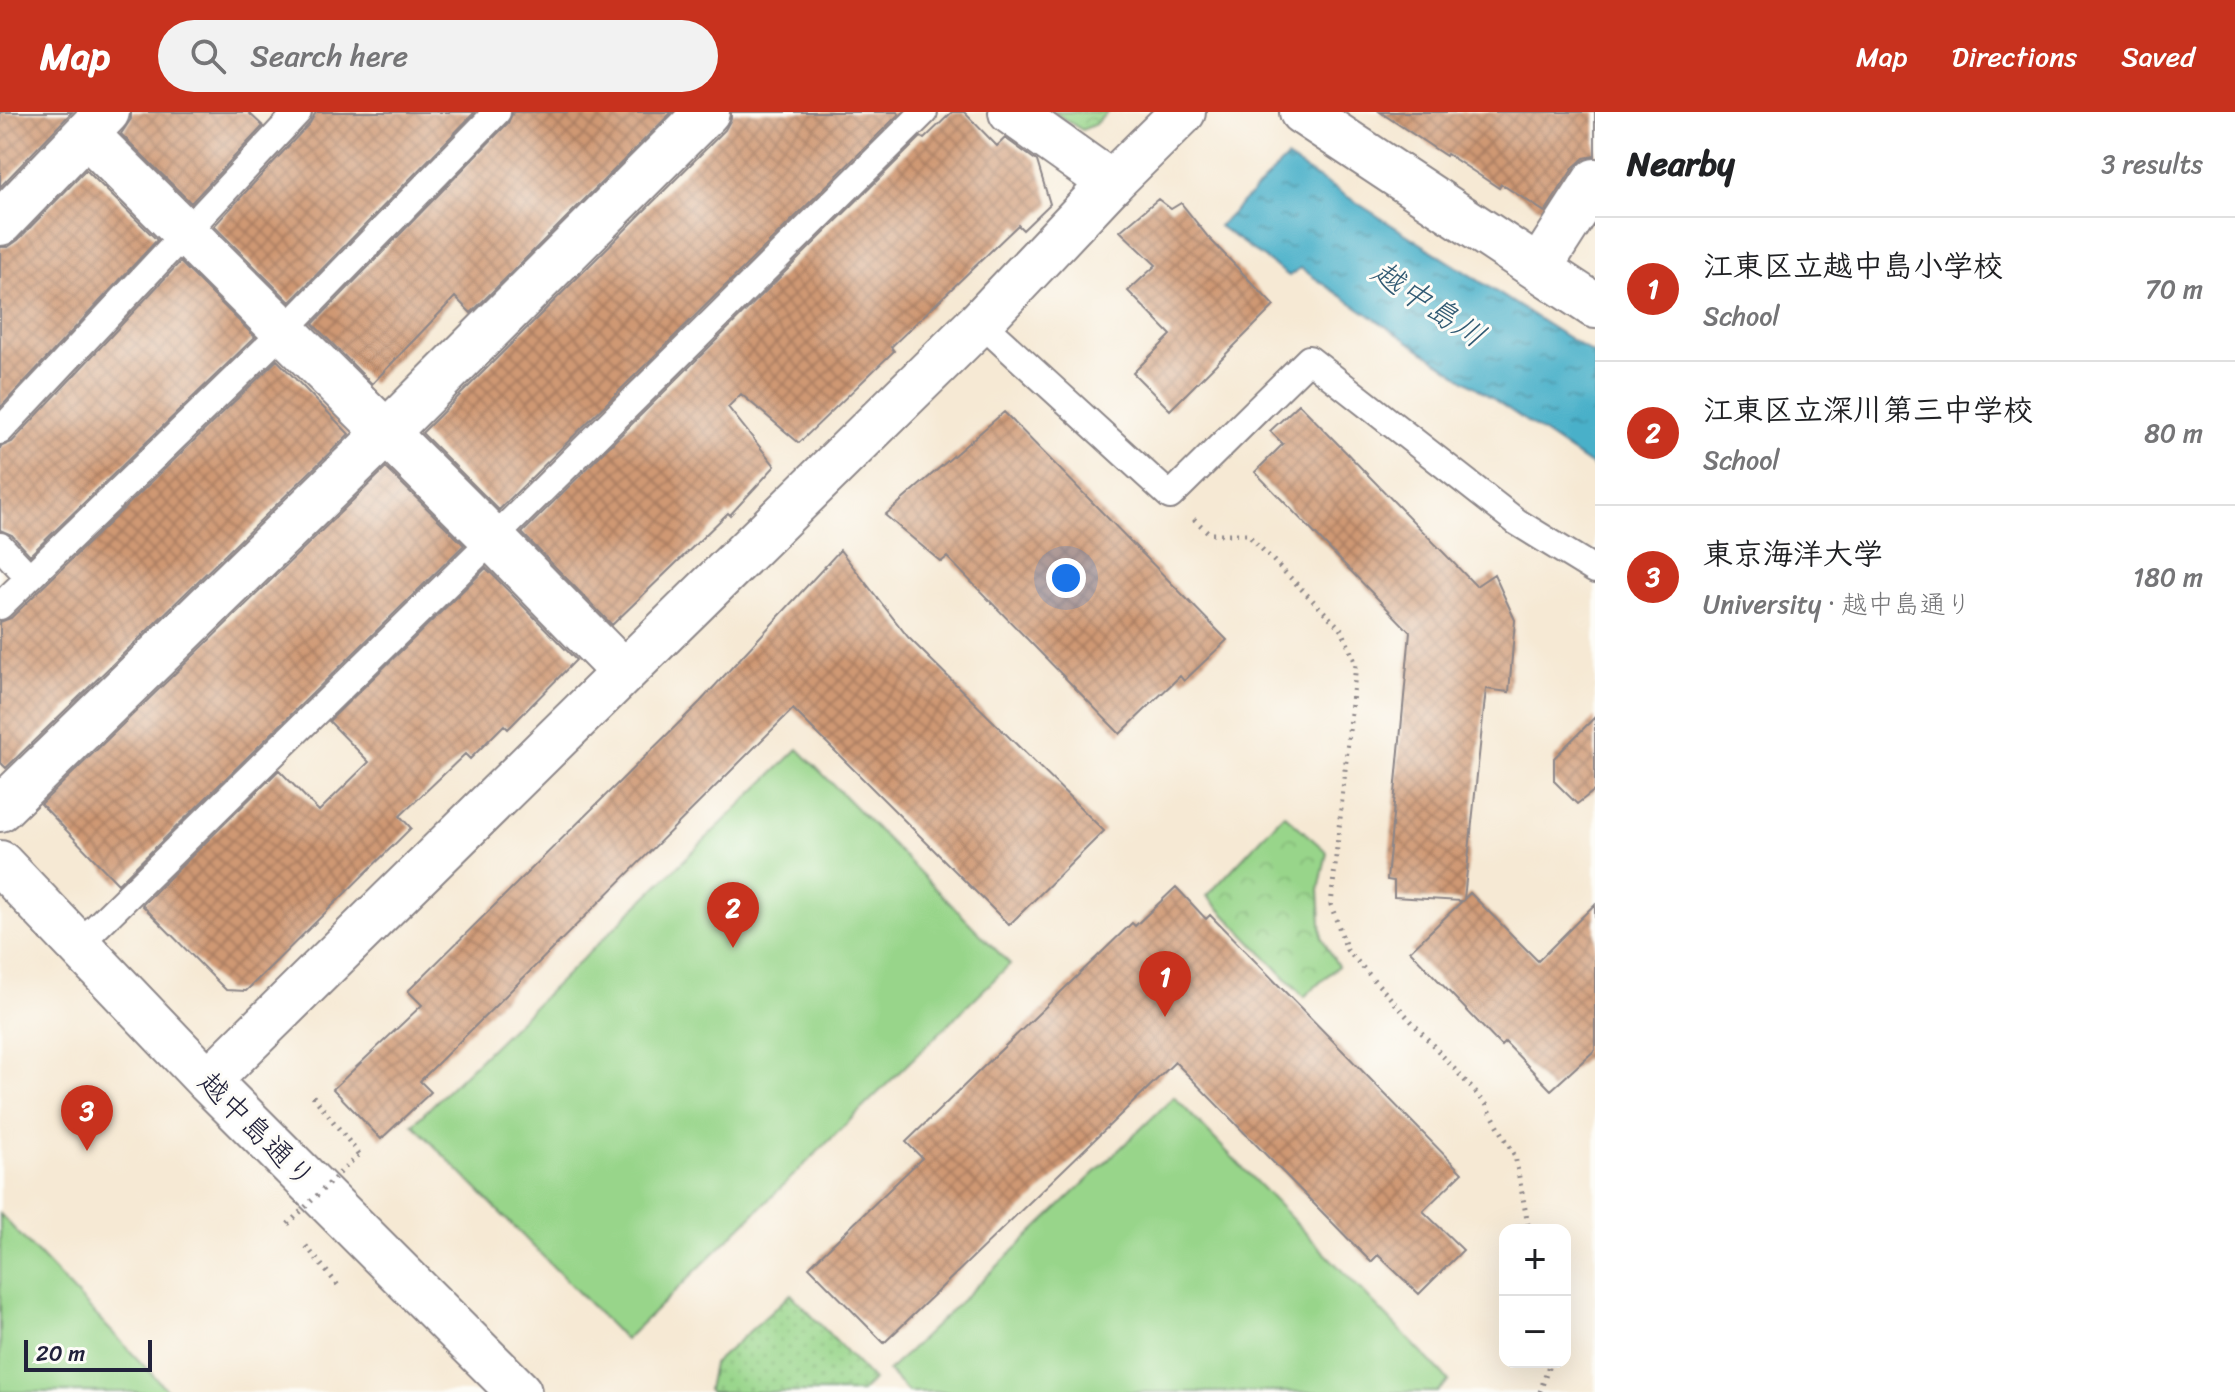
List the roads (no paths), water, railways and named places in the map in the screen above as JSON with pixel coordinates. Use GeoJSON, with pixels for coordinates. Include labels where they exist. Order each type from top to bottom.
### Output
{"type":"FeatureCollection","features":[{"type":"Feature","properties":{"kind":"street"},"geometry":{"type":"LineString","coordinates":[[0,809],[386,433],[707,112]]}},
{"type":"Feature","properties":{"kind":"street"},"geometry":{"type":"LineString","coordinates":[[1011,112],[1111,183]]}},
{"type":"Feature","properties":{"kind":"street"},"geometry":{"type":"LineString","coordinates":[[208,1081],[980,322],[1111,183],[1183,112]]}},
{"type":"Feature","properties":{"kind":"street"},"geometry":{"type":"LineString","coordinates":[[1302,112],[1595,306]]}},
{"type":"Feature","properties":{"kind":"street"},"geometry":{"type":"LineString","coordinates":[[0,223],[96,123],[185,233],[623,672]]}},
{"type":"Feature","properties":{"kind":"street"},"geometry":{"type":"LineString","coordinates":[[1539,268],[1595,181]]}},
{"type":"Feature","properties":{"kind":"street","name":"越中島通り"},"geometry":{"type":"LineString","coordinates":[[0,863],[208,1081],[519,1392]]}},
{"type":"Feature","properties":{"kind":"lane"},"geometry":{"type":"LineString","coordinates":[[0,431],[298,112]]}},
{"type":"Feature","properties":{"kind":"lane"},"geometry":{"type":"LineString","coordinates":[[0,606],[284,331],[497,112]]}},
{"type":"Feature","properties":{"kind":"lane"},"geometry":{"type":"LineString","coordinates":[[78,945],[924,112]]}},
{"type":"Feature","properties":{"kind":"lane"},"geometry":{"type":"LineString","coordinates":[[980,322],[1170,496],[1309,359],[1517,522],[1595,570]]}},
{"type":"Feature","properties":{"kind":"lane"},"geometry":{"type":"LineString","coordinates":[[0,546],[29,577]]}},
{"type":"Feature","properties":{"kind":"water","name":"越中島川"},"geometry":{"type":"Polygon","coordinates":[[[1287,158],[1595,355],[1595,468],[1300,268],[1289,276],[1219,226],[1287,158]]]}},
{"type":"Feature","properties":{"kind":"place","name":"江東区立深川第三中学校"},"geometry":{"type":"Point","coordinates":[733,948]}},
{"type":"Feature","properties":{"kind":"place","name":"江東区立越中島小学校"},"geometry":{"type":"Point","coordinates":[1165,1017]}},
{"type":"Feature","properties":{"kind":"place","name":"東京海洋大学"},"geometry":{"type":"Point","coordinates":[87,1151]}}]}
